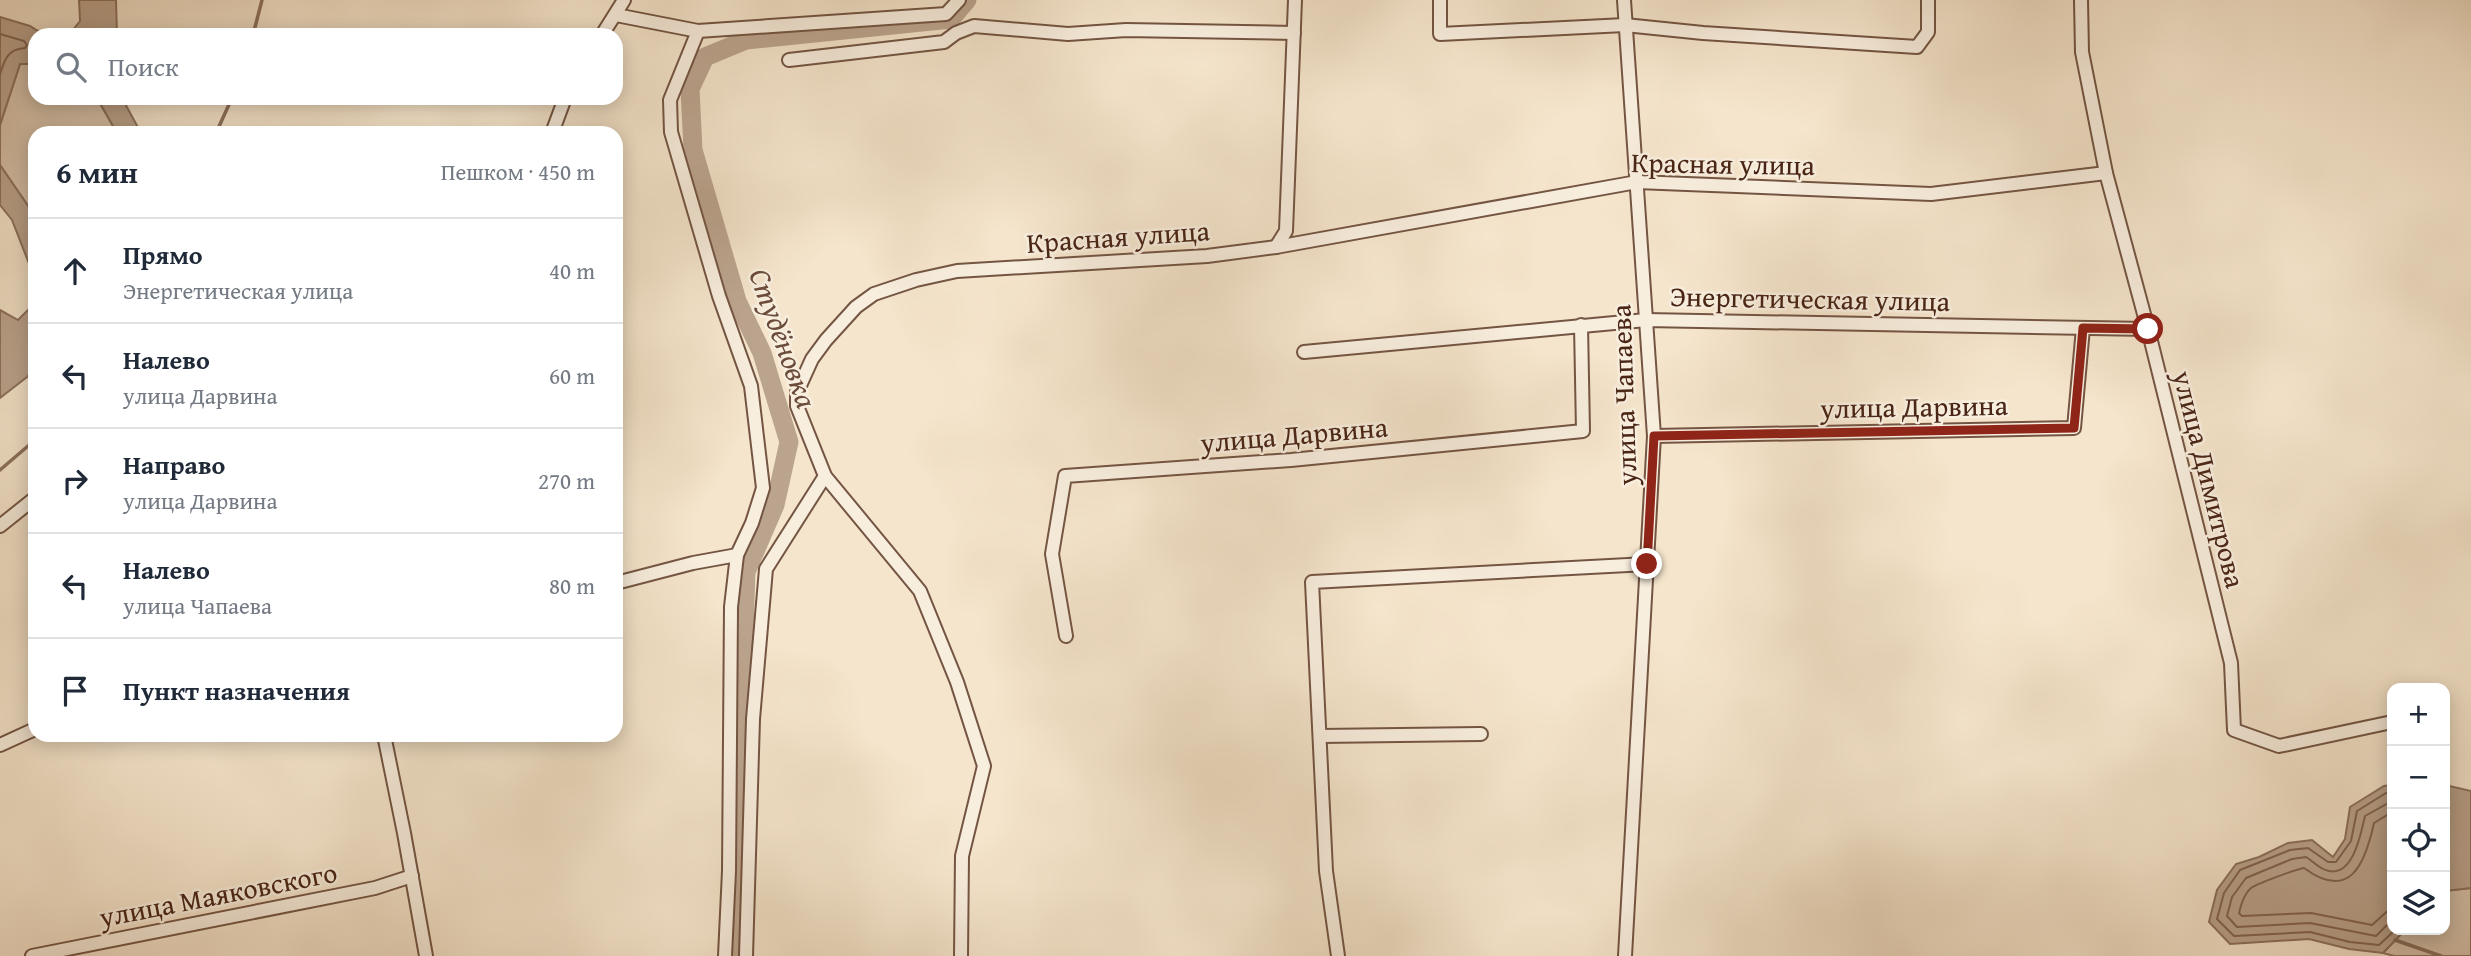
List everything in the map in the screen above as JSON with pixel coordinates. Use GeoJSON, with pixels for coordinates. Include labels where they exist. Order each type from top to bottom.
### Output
{"type":"FeatureCollection","features":[{"type":"Feature","properties":{"kind":"street"},"geometry":{"type":"LineString","coordinates":[[607,28],[624,0]]}},
{"type":"Feature","properties":{"kind":"street"},"geometry":{"type":"LineString","coordinates":[[616,15],[698,30],[946,14],[959,0]]}},
{"type":"Feature","properties":{"kind":"street"},"geometry":{"type":"LineString","coordinates":[[1276,247],[1286,231],[1295,0]]}},
{"type":"Feature","properties":{"kind":"street"},"geometry":{"type":"LineString","coordinates":[[1440,0],[1440,34],[1625,25],[1703,33],[1917,47],[1928,32],[1928,0]]}},
{"type":"Feature","properties":{"kind":"street","name":"улица Чапаева"},"geometry":{"type":"LineString","coordinates":[[1625,0],[1654,436],[1625,956]]}},
{"type":"Feature","properties":{"kind":"street","name":"улица Димитрова"},"geometry":{"type":"LineString","coordinates":[[2081,0],[2082,52],[2106,173],[2148,329],[2231,663],[2234,730],[2279,746],[2387,723]]}},
{"type":"Feature","properties":{"kind":"street"},"geometry":{"type":"LineString","coordinates":[[789,60],[944,42],[956,33],[974,26],[1068,34],[1126,30],[1294,33]]}},
{"type":"Feature","properties":{"kind":"street"},"geometry":{"type":"LineString","coordinates":[[698,30],[670,100],[671,132],[719,296],[751,386],[763,488],[752,523],[737,555],[731,607],[730,871],[725,956]]}},
{"type":"Feature","properties":{"kind":"street"},"geometry":{"type":"LineString","coordinates":[[555,126],[562,105]]}},
{"type":"Feature","properties":{"kind":"street","name":"Красная улица"},"geometry":{"type":"LineString","coordinates":[[961,956],[961,856],[984,766],[957,682],[920,591],[825,476],[796,406],[797,392],[812,359],[856,307],[874,294],[916,280],[957,271],[1207,256],[1276,247],[1637,182],[1931,194],[2106,173]]}},
{"type":"Feature","properties":{"kind":"street","name":"Энергетическая улица"},"geometry":{"type":"LineString","coordinates":[[1304,352],[1646,320],[2148,329]]}},
{"type":"Feature","properties":{"kind":"street","name":"улица Дарвина"},"geometry":{"type":"LineString","coordinates":[[1066,636],[1052,554],[1065,476],[1291,460],[1583,432],[1581,325]]}},
{"type":"Feature","properties":{"kind":"street","name":"улица Дарвина"},"geometry":{"type":"LineString","coordinates":[[1654,436],[2074,428],[2083,328]]}},
{"type":"Feature","properties":{"kind":"street"},"geometry":{"type":"LineString","coordinates":[[746,956],[753,719],[766,569],[825,476]]}},
{"type":"Feature","properties":{"kind":"street"},"geometry":{"type":"LineString","coordinates":[[0,526],[28,504]]}},
{"type":"Feature","properties":{"kind":"street"},"geometry":{"type":"LineString","coordinates":[[623,581],[737,555]]}},
{"type":"Feature","properties":{"kind":"street"},"geometry":{"type":"LineString","coordinates":[[1338,956],[1326,871],[1312,582],[1647,564]]}},
{"type":"Feature","properties":{"kind":"street"},"geometry":{"type":"LineString","coordinates":[[0,745],[28,732]]}},
{"type":"Feature","properties":{"kind":"street"},"geometry":{"type":"LineString","coordinates":[[1320,736],[1481,734]]}},
{"type":"Feature","properties":{"kind":"street"},"geometry":{"type":"LineString","coordinates":[[385,742],[426,956]]}},
{"type":"Feature","properties":{"kind":"street","name":"улица Маяковского"},"geometry":{"type":"LineString","coordinates":[[32,956],[375,888],[412,876]]}},
{"type":"Feature","properties":{"kind":"shaded area"},"geometry":{"type":"Polygon","coordinates":[[[20,64],[28,64],[28,105],[101,105],[113,126],[28,126],[28,206],[0,165],[0,125],[20,64]]]}},
{"type":"Feature","properties":{"kind":"shaded area"},"geometry":{"type":"Polygon","coordinates":[[[2471,888],[2471,956],[2394,956],[2383,953],[2400,935],[2450,935],[2450,890],[2471,888]]]}},
{"type":"Feature","properties":{"kind":"water"},"geometry":{"type":"Polygon","coordinates":[[[79,0],[116,0],[117,28],[74,28],[80,21],[79,0]]]}},
{"type":"Feature","properties":{"kind":"water"},"geometry":{"type":"Polygon","coordinates":[[[0,17],[33,28],[28,28],[28,64],[20,64],[0,125],[0,17]]]}},
{"type":"Feature","properties":{"kind":"water"},"geometry":{"type":"Polygon","coordinates":[[[101,105],[126,105],[137,126],[113,126],[101,105]]]}},
{"type":"Feature","properties":{"kind":"water"},"geometry":{"type":"Polygon","coordinates":[[[0,165],[28,206],[28,261],[12,220],[0,205],[0,165]]]}},
{"type":"Feature","properties":{"kind":"water"},"geometry":{"type":"Polygon","coordinates":[[[0,310],[18,320],[28,310],[28,376],[0,398],[0,310]]]}},
{"type":"Feature","properties":{"kind":"water"},"geometry":{"type":"Polygon","coordinates":[[[2387,786],[2387,935],[2400,935],[2383,953],[2349,949],[2309,939],[2230,944],[2209,922],[2217,890],[2236,864],[2259,857],[2288,843],[2312,840],[2333,857],[2345,839],[2350,807],[2387,786]]]}},
{"type":"Feature","properties":{"kind":"water"},"geometry":{"type":"Polygon","coordinates":[[[2450,786],[2471,791],[2471,888],[2450,890],[2450,786]]]}},
{"type":"Feature","properties":{"kind":"waterway"},"geometry":{"type":"LineString","coordinates":[[255,28],[262,0]]}},
{"type":"Feature","properties":{"kind":"waterway","name":"Студёновка"},"geometry":{"type":"LineString","coordinates":[[733,956],[746,572],[775,505],[789,442],[762,353],[737,301],[693,150],[690,89],[705,57],[746,40],[951,19],[967,0]]}},
{"type":"Feature","properties":{"kind":"waterway"},"geometry":{"type":"LineString","coordinates":[[219,126],[229,105]]}},
{"type":"Feature","properties":{"kind":"waterway"},"geometry":{"type":"LineString","coordinates":[[0,470],[28,446]]}},
{"type":"Feature","properties":{"kind":"waterway"},"geometry":{"type":"LineString","coordinates":[[2395,940],[2441,956]]}},
{"type":"Feature","properties":{"kind":"route"},"geometry":{"type":"LineString","coordinates":[[1647,564],[1654,436],[2074,428],[2083,328],[2148,329]]}}]}
